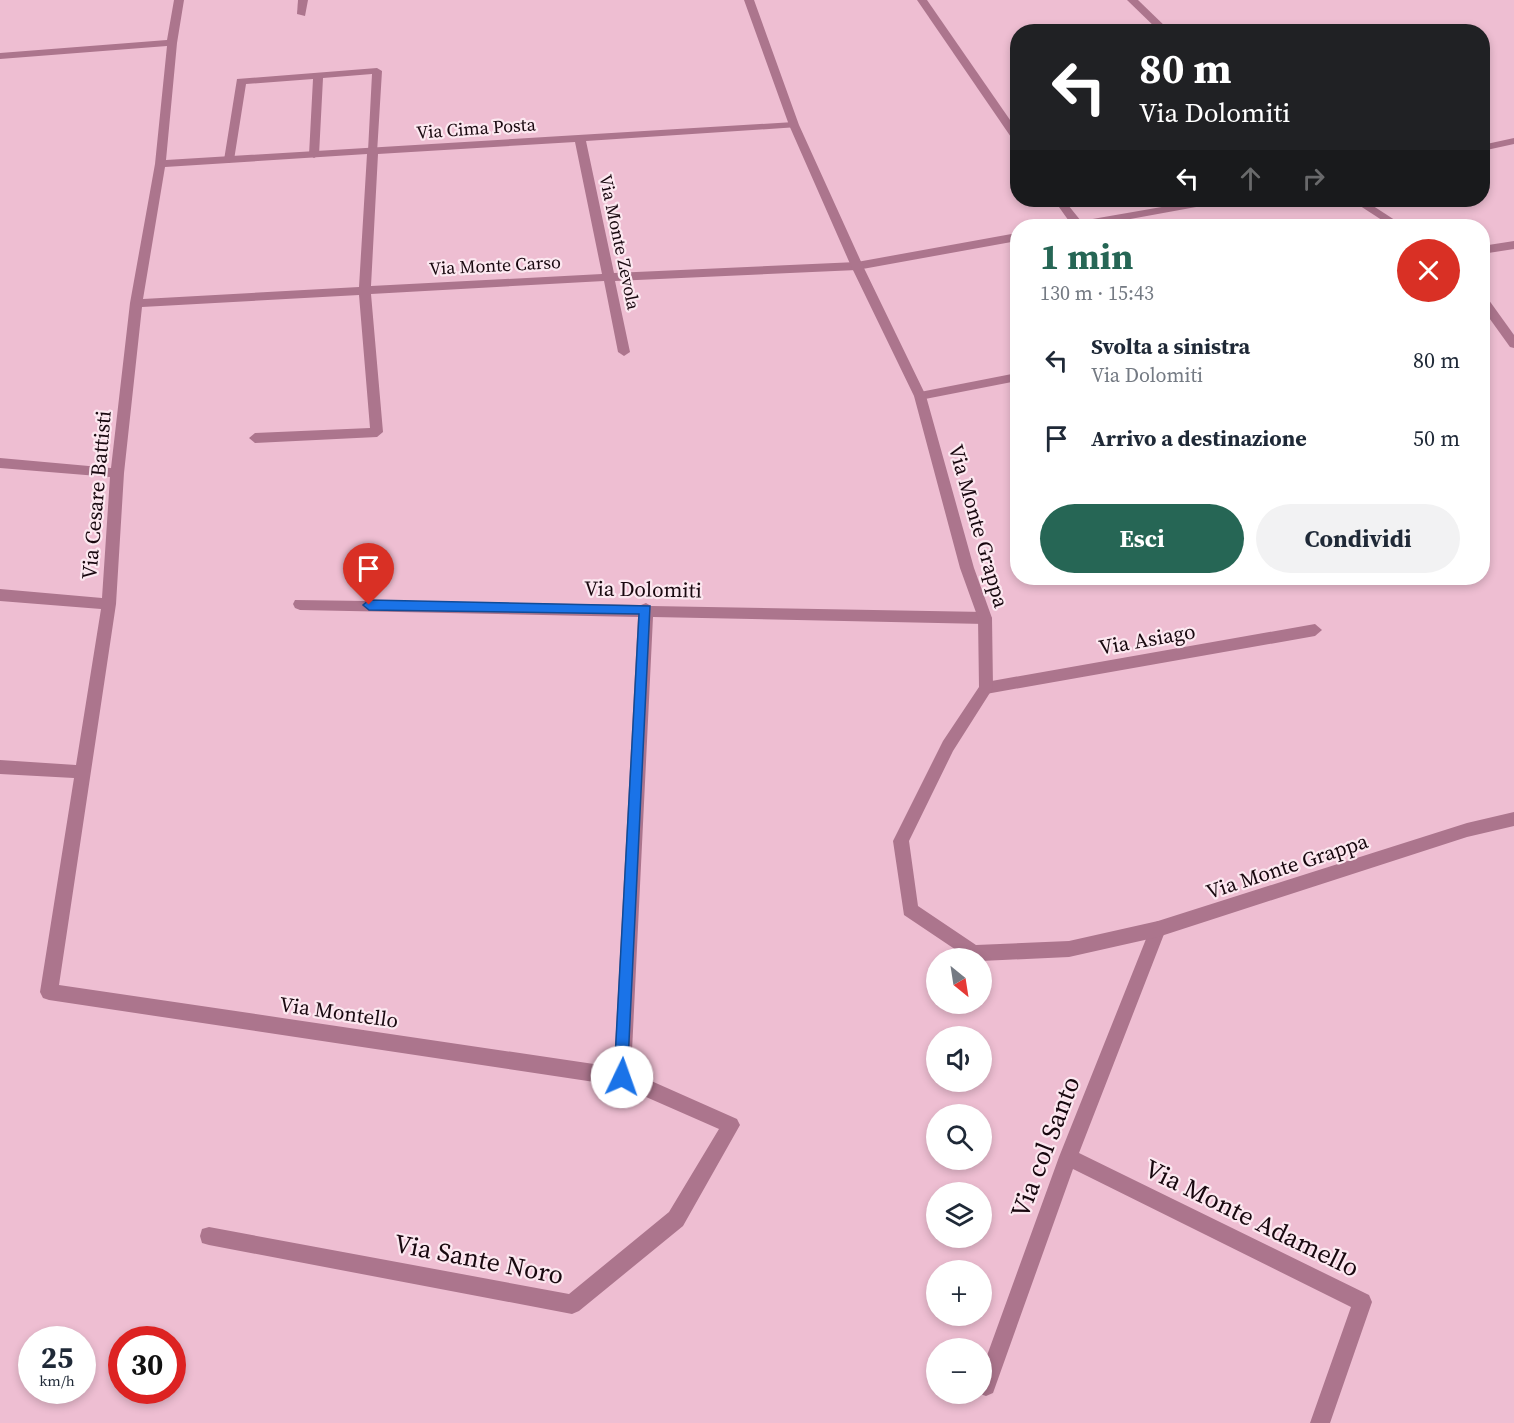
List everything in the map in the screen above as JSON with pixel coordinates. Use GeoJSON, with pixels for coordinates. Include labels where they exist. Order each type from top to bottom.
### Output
{"type":"FeatureCollection","features":[{"type":"Feature","properties":{"kind":"street","name":"Via Cesare Battisti"},"geometry":{"type":"LineString","coordinates":[[49,992],[109,604],[117,473],[136,303],[160,164],[172,43],[179,0]]}},
{"type":"Feature","properties":{"kind":"street"},"geometry":{"type":"LineString","coordinates":[[302,14],[303,0]]}},
{"type":"Feature","properties":{"kind":"street","name":"Via Monte Grappa"},"geometry":{"type":"LineString","coordinates":[[749,0],[794,125],[857,266],[920,396],[967,568],[985,618],[986,688],[948,746],[901,842],[910,910],[974,953],[1069,949],[1158,929],[1467,830],[1514,819]]}},
{"type":"Feature","properties":{"kind":"street"},"geometry":{"type":"LineString","coordinates":[[922,0],[1010,128]]}},
{"type":"Feature","properties":{"kind":"street"},"geometry":{"type":"LineString","coordinates":[[1132,0],[1158,24]]}},
{"type":"Feature","properties":{"kind":"street"},"geometry":{"type":"LineString","coordinates":[[0,56],[172,43]]}},
{"type":"Feature","properties":{"kind":"street"},"geometry":{"type":"LineString","coordinates":[[229,160],[241,81],[377,71],[365,290],[377,432],[255,438]]}},
{"type":"Feature","properties":{"kind":"street"},"geometry":{"type":"LineString","coordinates":[[314,154],[318,75]]}},
{"type":"Feature","properties":{"kind":"street","name":"Via Cima Posta"},"geometry":{"type":"LineString","coordinates":[[160,164],[794,125]]}},
{"type":"Feature","properties":{"kind":"street","name":"Via Monte Zevola"},"geometry":{"type":"LineString","coordinates":[[580,138],[624,352]]}},
{"type":"Feature","properties":{"kind":"street"},"geometry":{"type":"LineString","coordinates":[[1490,146],[1514,141]]}},
{"type":"Feature","properties":{"kind":"street"},"geometry":{"type":"LineString","coordinates":[[1115,219],[1180,207]]}},
{"type":"Feature","properties":{"kind":"street"},"geometry":{"type":"LineString","coordinates":[[1368,207],[1387,219]]}},
{"type":"Feature","properties":{"kind":"street","name":"Via Monte Carso"},"geometry":{"type":"LineString","coordinates":[[136,303],[857,266],[1010,238]]}},
{"type":"Feature","properties":{"kind":"street"},"geometry":{"type":"LineString","coordinates":[[1490,249],[1514,245]]}},
{"type":"Feature","properties":{"kind":"street"},"geometry":{"type":"LineString","coordinates":[[1490,310],[1514,344]]}},
{"type":"Feature","properties":{"kind":"street"},"geometry":{"type":"LineString","coordinates":[[920,396],[1010,378]]}},
{"type":"Feature","properties":{"kind":"street"},"geometry":{"type":"LineString","coordinates":[[0,463],[117,473]]}},
{"type":"Feature","properties":{"kind":"street"},"geometry":{"type":"LineString","coordinates":[[0,595],[109,604]]}},
{"type":"Feature","properties":{"kind":"street","name":"Via Dolomiti"},"geometry":{"type":"LineString","coordinates":[[300,604],[646,609],[985,618]]}},
{"type":"Feature","properties":{"kind":"street"},"geometry":{"type":"LineString","coordinates":[[622,1077],[646,609]]}},
{"type":"Feature","properties":{"kind":"street","name":"Via Asiago"},"geometry":{"type":"LineString","coordinates":[[986,688],[1315,630]]}},
{"type":"Feature","properties":{"kind":"street"},"geometry":{"type":"LineString","coordinates":[[0,767],[82,772]]}},
{"type":"Feature","properties":{"kind":"street","name":"Via col Santo"},"geometry":{"type":"LineString","coordinates":[[992,1369],[1068,1158],[1158,929]]}},
{"type":"Feature","properties":{"kind":"street","name":"Via Montello"},"geometry":{"type":"LineString","coordinates":[[49,992],[622,1077],[731,1125]]}},
{"type":"Feature","properties":{"kind":"street","name":"Via Sante Noro"},"geometry":{"type":"LineString","coordinates":[[209,1236],[572,1304],[676,1219],[731,1125]]}},
{"type":"Feature","properties":{"kind":"street","name":"Via Monte Adamello"},"geometry":{"type":"LineString","coordinates":[[1068,1158],[1362,1302],[1320,1423]]}},
{"type":"Feature","properties":{"kind":"route"},"geometry":{"type":"LineString","coordinates":[[369,605],[646,609],[622,1077]]}}]}
